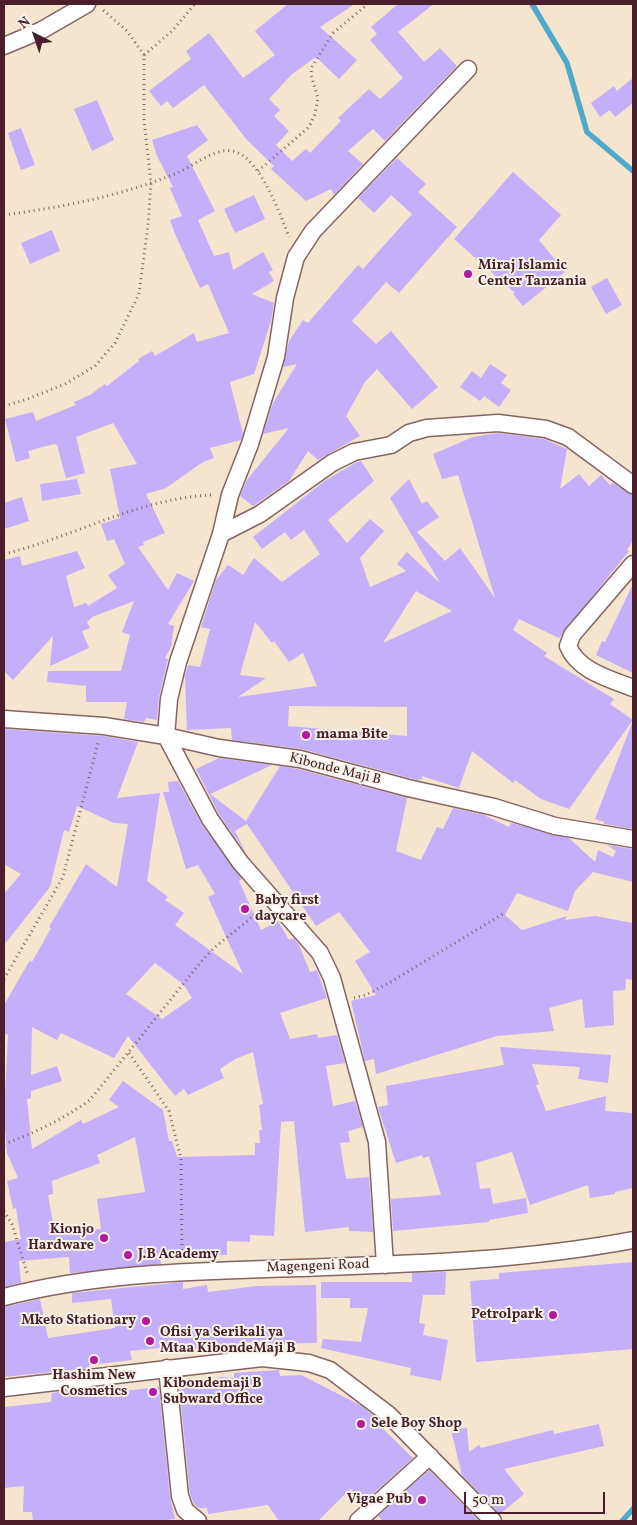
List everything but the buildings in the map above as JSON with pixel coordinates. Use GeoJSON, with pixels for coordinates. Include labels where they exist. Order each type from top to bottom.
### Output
{"type":"FeatureCollection","features":[{"type":"Feature","properties":{"kind":"street"},"geometry":{"type":"LineString","coordinates":[[4,46],[42,30],[87,4]]}},
{"type":"Feature","properties":{"kind":"street"},"geometry":{"type":"LineString","coordinates":[[385,1265],[377,1142],[332,978],[320,953],[240,862],[210,819],[166,736],[169,699],[178,662],[222,534],[230,495],[250,444],[276,357],[285,298],[296,257],[313,231],[468,70]]}},
{"type":"Feature","properties":{"kind":"street"},"geometry":{"type":"LineString","coordinates":[[222,534],[260,514],[332,463],[354,452],[390,445],[409,433],[427,428],[498,424],[546,429],[568,437],[633,485]]}},
{"type":"Feature","properties":{"kind":"street"},"geometry":{"type":"LineString","coordinates":[[633,564],[572,635],[568,646],[571,654],[589,670],[633,688]]}},
{"type":"Feature","properties":{"kind":"street","name":"Kibonde Maji B"},"geometry":{"type":"LineString","coordinates":[[4,719],[104,726],[166,736],[219,748],[300,759],[408,788],[494,807],[555,826],[633,839]]}},
{"type":"Feature","properties":{"kind":"street","name":"Magengeni Road"},"geometry":{"type":"LineString","coordinates":[[4,1297],[71,1283],[183,1271],[385,1265],[568,1252],[633,1240]]}},
{"type":"Feature","properties":{"kind":"street"},"geometry":{"type":"LineString","coordinates":[[4,1388],[262,1358],[308,1363],[330,1370],[388,1414],[493,1521]]}},
{"type":"Feature","properties":{"kind":"street"},"geometry":{"type":"LineString","coordinates":[[167,1368],[180,1496],[185,1510],[198,1521]]}},
{"type":"Feature","properties":{"kind":"street"},"geometry":{"type":"LineString","coordinates":[[358,1521],[430,1456]]}},
{"type":"Feature","properties":{"kind":"path"},"geometry":{"type":"LineString","coordinates":[[4,406],[65,384],[95,366],[115,343],[139,294],[148,225],[151,183],[144,120],[144,55],[127,30],[96,4]]}},
{"type":"Feature","properties":{"kind":"path"},"geometry":{"type":"LineString","coordinates":[[144,55],[172,30],[195,4]]}},
{"type":"Feature","properties":{"kind":"path"},"geometry":{"type":"LineString","coordinates":[[258,171],[309,127],[316,114],[318,98],[311,75],[312,67],[333,33],[368,4]]}},
{"type":"Feature","properties":{"kind":"path"},"geometry":{"type":"LineString","coordinates":[[4,215],[70,206],[151,183],[179,172],[224,150],[237,152],[258,171],[277,205],[296,257]]}},
{"type":"Feature","properties":{"kind":"path"},"geometry":{"type":"LineString","coordinates":[[4,554],[37,546],[140,507],[204,496],[230,495]]}},
{"type":"Feature","properties":{"kind":"path"},"geometry":{"type":"LineString","coordinates":[[4,979],[63,877],[70,858],[92,760],[104,726]]}},
{"type":"Feature","properties":{"kind":"path"},"geometry":{"type":"LineString","coordinates":[[4,1144],[36,1132],[69,1116],[90,1100],[200,963],[215,947],[274,900]]}},
{"type":"Feature","properties":{"kind":"path"},"geometry":{"type":"LineString","coordinates":[[339,1002],[366,995],[382,987],[506,912]]}},
{"type":"Feature","properties":{"kind":"path"},"geometry":{"type":"LineString","coordinates":[[129,1053],[169,1111],[181,1159],[183,1271]]}},
{"type":"Feature","properties":{"kind":"path"},"geometry":{"type":"LineString","coordinates":[[4,1212],[12,1224],[32,1290]]}},
{"type":"Feature","properties":{"kind":"waterway"},"geometry":{"type":"LineString","coordinates":[[532,4],[567,63],[587,132],[633,171]]}},
{"type":"Feature","properties":{"kind":"waterway"},"geometry":{"type":"LineString","coordinates":[[622,1521],[633,1509]]}},
{"type":"Feature","properties":{"kind":"place","name":"Miraj Islamic Center Tanzania"},"geometry":{"type":"Point","coordinates":[468,274]}},
{"type":"Feature","properties":{"kind":"place","name":"mama Bite"},"geometry":{"type":"Point","coordinates":[306,735]}},
{"type":"Feature","properties":{"kind":"place","name":"Baby first daycare"},"geometry":{"type":"Point","coordinates":[245,909]}},
{"type":"Feature","properties":{"kind":"place","name":"Kionjo Hardware"},"geometry":{"type":"Point","coordinates":[104,1238]}},
{"type":"Feature","properties":{"kind":"place","name":"J.B Academy"},"geometry":{"type":"Point","coordinates":[128,1255]}},
{"type":"Feature","properties":{"kind":"place","name":"Petrolpark"},"geometry":{"type":"Point","coordinates":[553,1315]}},
{"type":"Feature","properties":{"kind":"place","name":"Mketo Stationary"},"geometry":{"type":"Point","coordinates":[146,1321]}},
{"type":"Feature","properties":{"kind":"place","name":"Ofisi ya Serikali ya Mtaa KibondeMaji B"},"geometry":{"type":"Point","coordinates":[150,1341]}},
{"type":"Feature","properties":{"kind":"place","name":"Hashim New Cosmetics"},"geometry":{"type":"Point","coordinates":[94,1360]}},
{"type":"Feature","properties":{"kind":"place","name":"Kibondemaji B Subward Office"},"geometry":{"type":"Point","coordinates":[153,1392]}},
{"type":"Feature","properties":{"kind":"place","name":"Sele Boy Shop"},"geometry":{"type":"Point","coordinates":[361,1424]}},
{"type":"Feature","properties":{"kind":"place","name":"Vigae Pub"},"geometry":{"type":"Point","coordinates":[422,1500]}}]}
